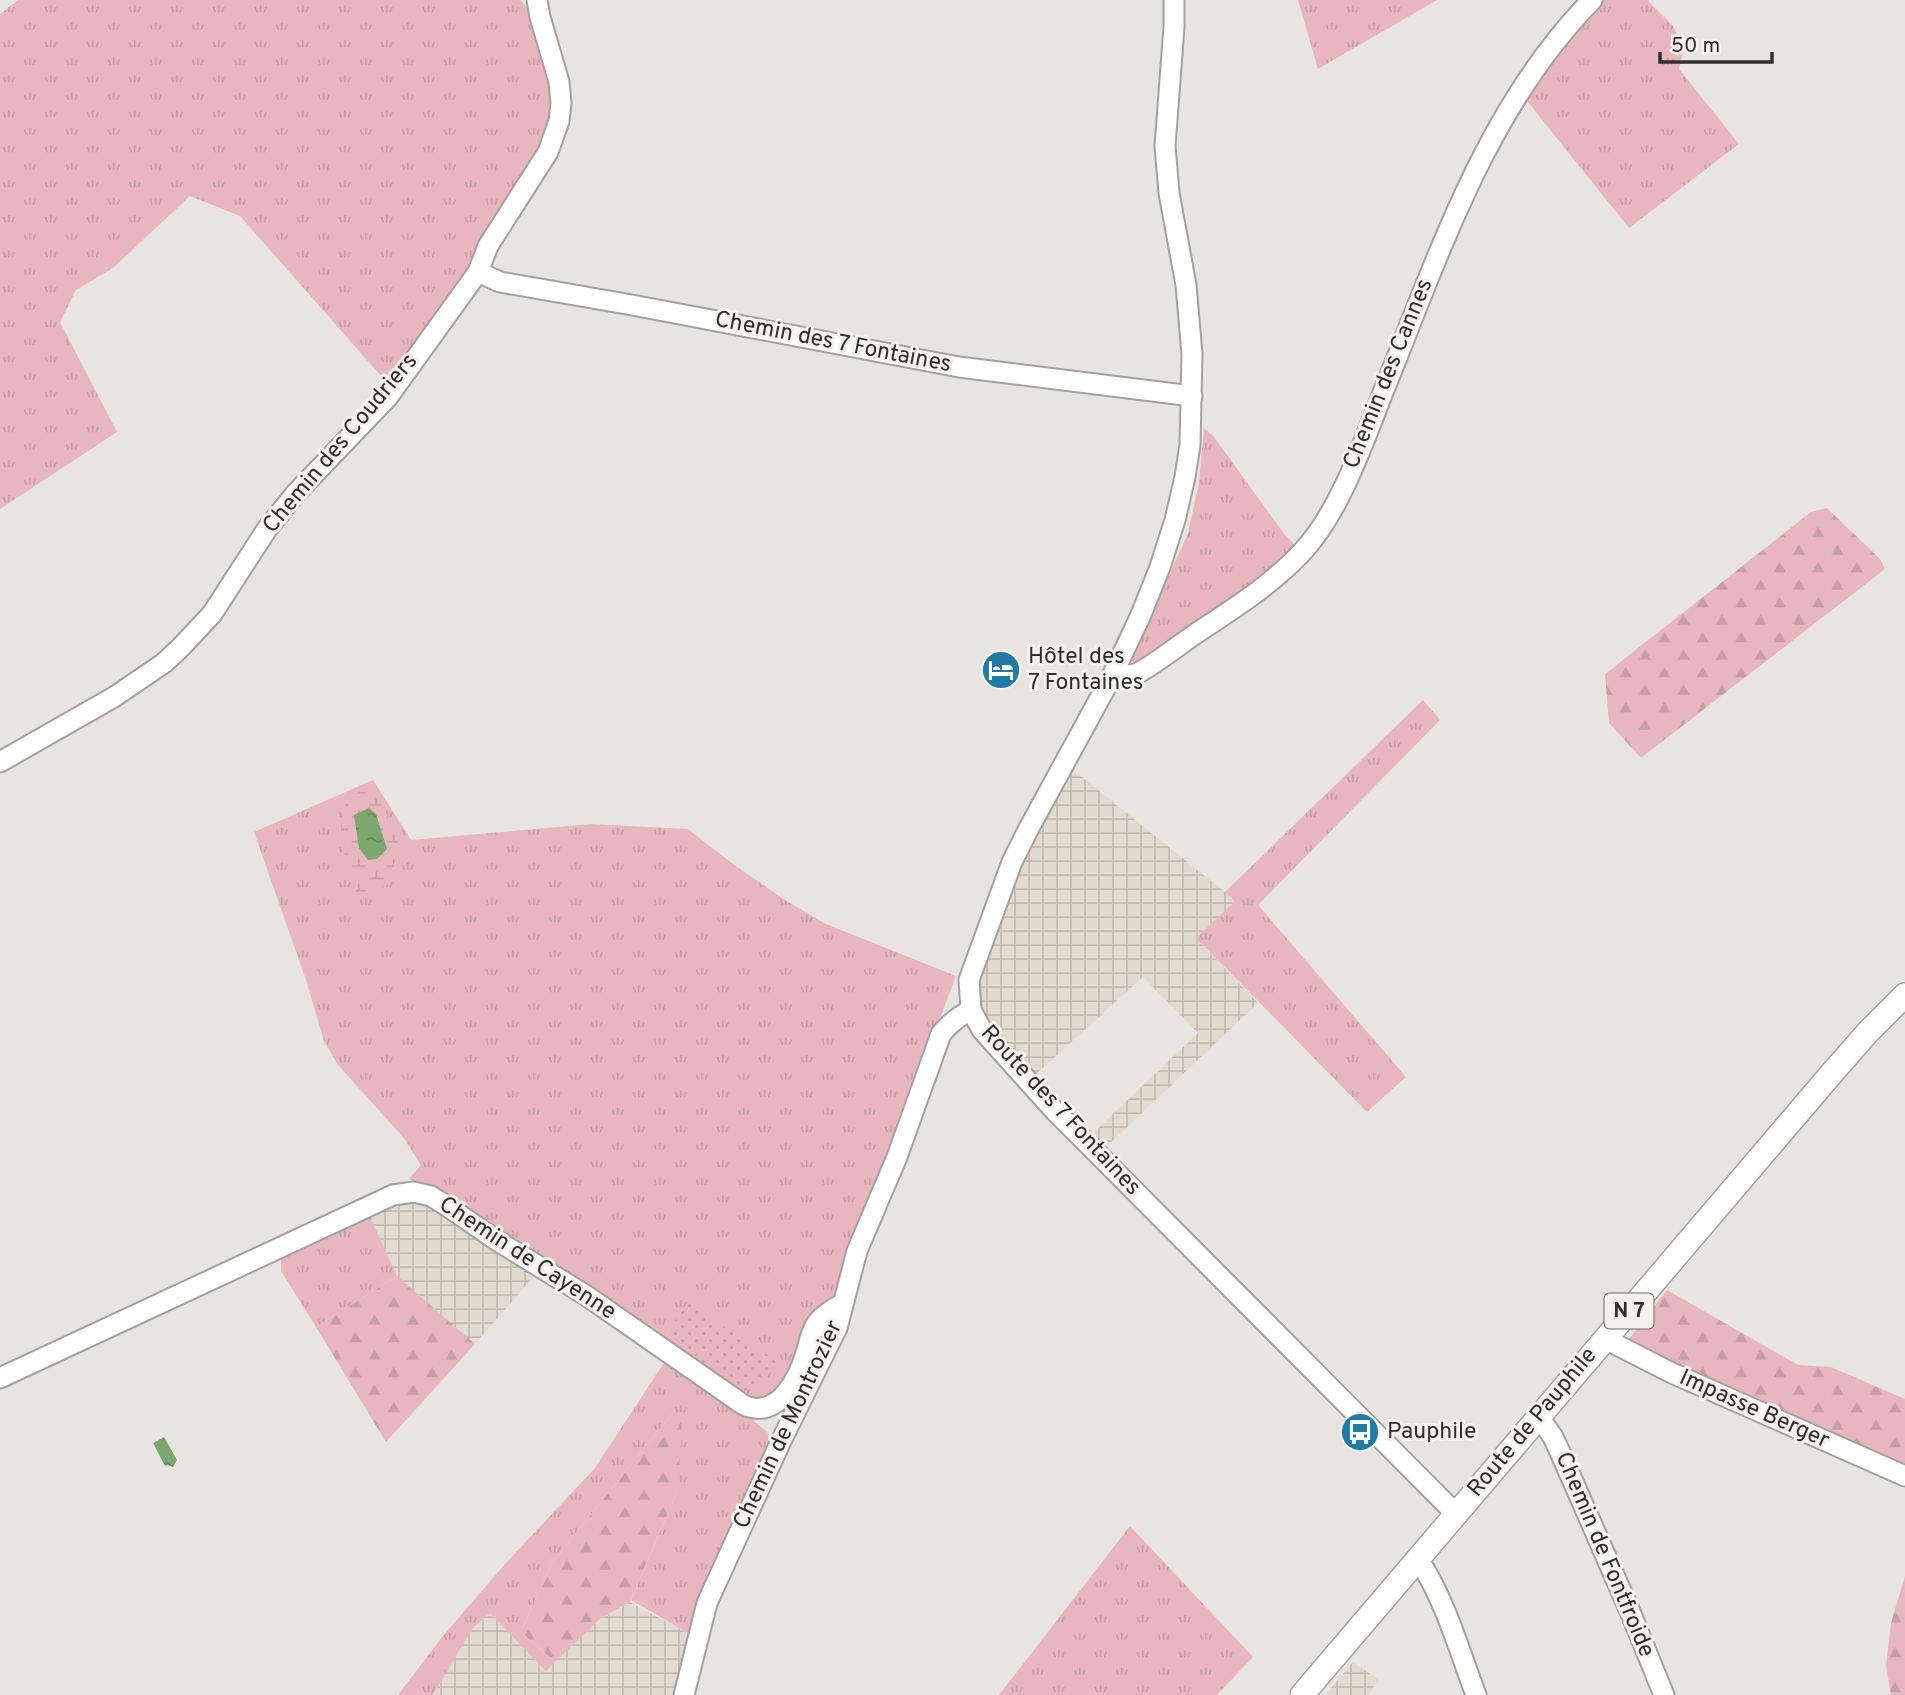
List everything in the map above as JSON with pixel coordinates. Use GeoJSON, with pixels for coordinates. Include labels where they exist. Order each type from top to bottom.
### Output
{"type":"FeatureCollection","features":[{"type":"Feature","properties":{"kind":"main road","name":"Route de Pauphile"},"geometry":{"type":"LineString","coordinates":[[1302,1695],[1868,1032],[1905,995]]}},
{"type":"Feature","properties":{"kind":"street","name":"Chemin des Coudriers"},"geometry":{"type":"LineString","coordinates":[[0,762],[124,691],[164,663],[180,648],[212,614],[267,529],[296,493],[388,397],[478,272],[488,246],[548,152],[559,121],[559,82],[537,0]]}},
{"type":"Feature","properties":{"kind":"street","name":"Route des 7 Fontaines"},"geometry":{"type":"LineString","coordinates":[[1174,0],[1165,146],[1166,169],[1189,312],[1192,354],[1190,445],[1185,477],[1160,567],[1140,617],[1112,676],[1012,862],[969,980],[971,1010],[982,1030],[1054,1110],[1456,1514]]}},
{"type":"Feature","properties":{"kind":"street","name":"Chemin des Cannes"},"geometry":{"type":"LineString","coordinates":[[1112,676],[1136,674],[1222,616],[1290,564],[1319,530],[1355,461],[1440,251],[1485,150],[1526,80],[1592,0]]}},
{"type":"Feature","properties":{"kind":"street","name":"Chemin des 7 Fontaines"},"geometry":{"type":"LineString","coordinates":[[478,272],[500,282],[959,367],[1192,396]]}},
{"type":"Feature","properties":{"kind":"street","name":"Chemin de Montrozier"},"geometry":{"type":"LineString","coordinates":[[684,1695],[707,1603],[781,1441],[838,1328],[857,1251],[897,1157],[941,1034],[961,1015],[971,1010]]}},
{"type":"Feature","properties":{"kind":"street","name":"Chemin de Cayenne"},"geometry":{"type":"LineString","coordinates":[[0,1378],[393,1195],[414,1192],[431,1196],[450,1208],[587,1296],[749,1407],[765,1408],[784,1396],[806,1357],[816,1324],[843,1304]]}},
{"type":"Feature","properties":{"kind":"street","name":"Impasse Berger"},"geometry":{"type":"LineString","coordinates":[[1605,1339],[1672,1373],[1905,1476]]}},
{"type":"Feature","properties":{"kind":"street","name":"Chemin de Fontfroide"},"geometry":{"type":"LineString","coordinates":[[1539,1417],[1560,1452],[1664,1695]]}},
{"type":"Feature","properties":{"kind":"street"},"geometry":{"type":"LineString","coordinates":[[1418,1559],[1442,1605],[1476,1695]]}},
{"type":"Feature","properties":{"kind":"shaded area"},"geometry":{"type":"Polygon","coordinates":[[[1072,769],[1236,901],[1196,938],[1258,1003],[1106,1147],[1092,1134],[1198,1033],[1143,977],[1035,1075],[993,1031],[983,1015],[979,996],[981,973],[1021,862],[1072,769]]]}},
{"type":"Feature","properties":{"kind":"shaded area"},"geometry":{"type":"Polygon","coordinates":[[[405,1200],[423,1201],[536,1274],[475,1344],[397,1276],[368,1212],[405,1200]]]}},
{"type":"Feature","properties":{"kind":"shaded area"},"geometry":{"type":"Polygon","coordinates":[[[630,1602],[691,1635],[679,1695],[433,1695],[472,1629],[490,1613],[546,1670],[600,1619],[630,1602]]]}},
{"type":"Feature","properties":{"kind":"shaded area"},"geometry":{"type":"Polygon","coordinates":[[[1353,1662],[1378,1679],[1369,1695],[1325,1695],[1353,1662]]]}},
{"type":"Feature","properties":{"kind":"green space"},"geometry":{"type":"Polygon","coordinates":[[[18,0],[521,0],[531,14],[552,87],[553,106],[540,152],[473,264],[395,373],[381,376],[240,216],[190,196],[113,268],[76,290],[60,322],[117,432],[0,509],[0,14],[18,0]]]}},
{"type":"Feature","properties":{"kind":"green space"},"geometry":{"type":"Polygon","coordinates":[[[1298,0],[1437,0],[1318,69],[1298,0]]]}},
{"type":"Feature","properties":{"kind":"green space"},"geometry":{"type":"Polygon","coordinates":[[[1600,0],[1647,0],[1673,26],[1684,48],[1679,69],[1739,144],[1629,228],[1523,96],[1600,0]]]}},
{"type":"Feature","properties":{"kind":"green space"},"geometry":{"type":"Polygon","coordinates":[[[1204,428],[1214,437],[1285,535],[1298,548],[1245,591],[1135,665],[1131,660],[1188,533],[1199,482],[1204,428]]]}},
{"type":"Feature","properties":{"kind":"green space"},"geometry":{"type":"Polygon","coordinates":[[[1827,508],[1880,559],[1885,569],[1641,758],[1609,723],[1605,674],[1811,512],[1827,508]]]}},
{"type":"Feature","properties":{"kind":"green space"},"geometry":{"type":"Polygon","coordinates":[[[1423,700],[1440,720],[1258,905],[1406,1077],[1367,1112],[1196,938],[1235,901],[1225,892],[1423,700]]]}},
{"type":"Feature","properties":{"kind":"green space"},"geometry":{"type":"Polygon","coordinates":[[[373,780],[411,840],[591,824],[688,829],[785,900],[826,924],[956,976],[841,1280],[834,1295],[807,1319],[799,1358],[773,1396],[753,1401],[737,1394],[688,1303],[662,1341],[445,1193],[409,1179],[421,1165],[403,1137],[338,1065],[324,1041],[306,980],[254,832],[373,780]]]}},
{"type":"Feature","properties":{"kind":"green space"},"geometry":{"type":"Polygon","coordinates":[[[360,791],[375,795],[393,825],[399,847],[388,884],[371,894],[357,894],[346,867],[341,834],[342,813],[348,798],[360,791]]]}},
{"type":"Feature","properties":{"kind":"green space"},"geometry":{"type":"Polygon","coordinates":[[[368,1212],[397,1276],[316,1327],[281,1271],[281,1259],[288,1251],[368,1212]]]}},
{"type":"Feature","properties":{"kind":"green space"},"geometry":{"type":"Polygon","coordinates":[[[397,1276],[475,1344],[386,1442],[316,1327],[397,1276]]]}},
{"type":"Feature","properties":{"kind":"green space"},"geometry":{"type":"Polygon","coordinates":[[[1667,1290],[1798,1365],[1831,1367],[1905,1399],[1905,1465],[1900,1468],[1635,1347],[1629,1339],[1667,1290]]]}},
{"type":"Feature","properties":{"kind":"green space"},"geometry":{"type":"Polygon","coordinates":[[[688,1302],[776,1361],[764,1383],[737,1394],[662,1341],[688,1302]]]}},
{"type":"Feature","properties":{"kind":"green space"},"geometry":{"type":"Polygon","coordinates":[[[667,1358],[775,1439],[691,1635],[631,1600],[678,1489],[672,1414],[551,1564],[521,1632],[555,1662],[546,1671],[490,1613],[472,1629],[433,1695],[398,1695],[442,1637],[506,1563],[595,1468],[667,1358]]]}},
{"type":"Feature","properties":{"kind":"green space"},"geometry":{"type":"Polygon","coordinates":[[[672,1414],[682,1422],[678,1489],[630,1602],[600,1619],[555,1662],[521,1632],[551,1564],[672,1414]]]}},
{"type":"Feature","properties":{"kind":"green space"},"geometry":{"type":"Polygon","coordinates":[[[1130,1526],[1253,1657],[1217,1695],[999,1695],[1130,1526]]]}},
{"type":"Feature","properties":{"kind":"green space"},"geometry":{"type":"Polygon","coordinates":[[[1905,1576],[1905,1695],[1891,1695],[1886,1666],[1891,1623],[1905,1576]]]}},
{"type":"Feature","properties":{"kind":"water"},"geometry":{"type":"Polygon","coordinates":[[[369,808],[376,814],[387,849],[377,859],[368,860],[359,848],[354,815],[369,808]]]}},
{"type":"Feature","properties":{"kind":"water"},"geometry":{"type":"Polygon","coordinates":[[[164,1437],[177,1460],[173,1467],[165,1466],[153,1443],[164,1437]]]}},
{"type":"Feature","properties":{"kind":"place","name":"Hôtel des 7 Fontaines"},"geometry":{"type":"Point","coordinates":[1001,670]}},
{"type":"Feature","properties":{"kind":"place","name":"Pauphile"},"geometry":{"type":"Point","coordinates":[1360,1432]}}]}
